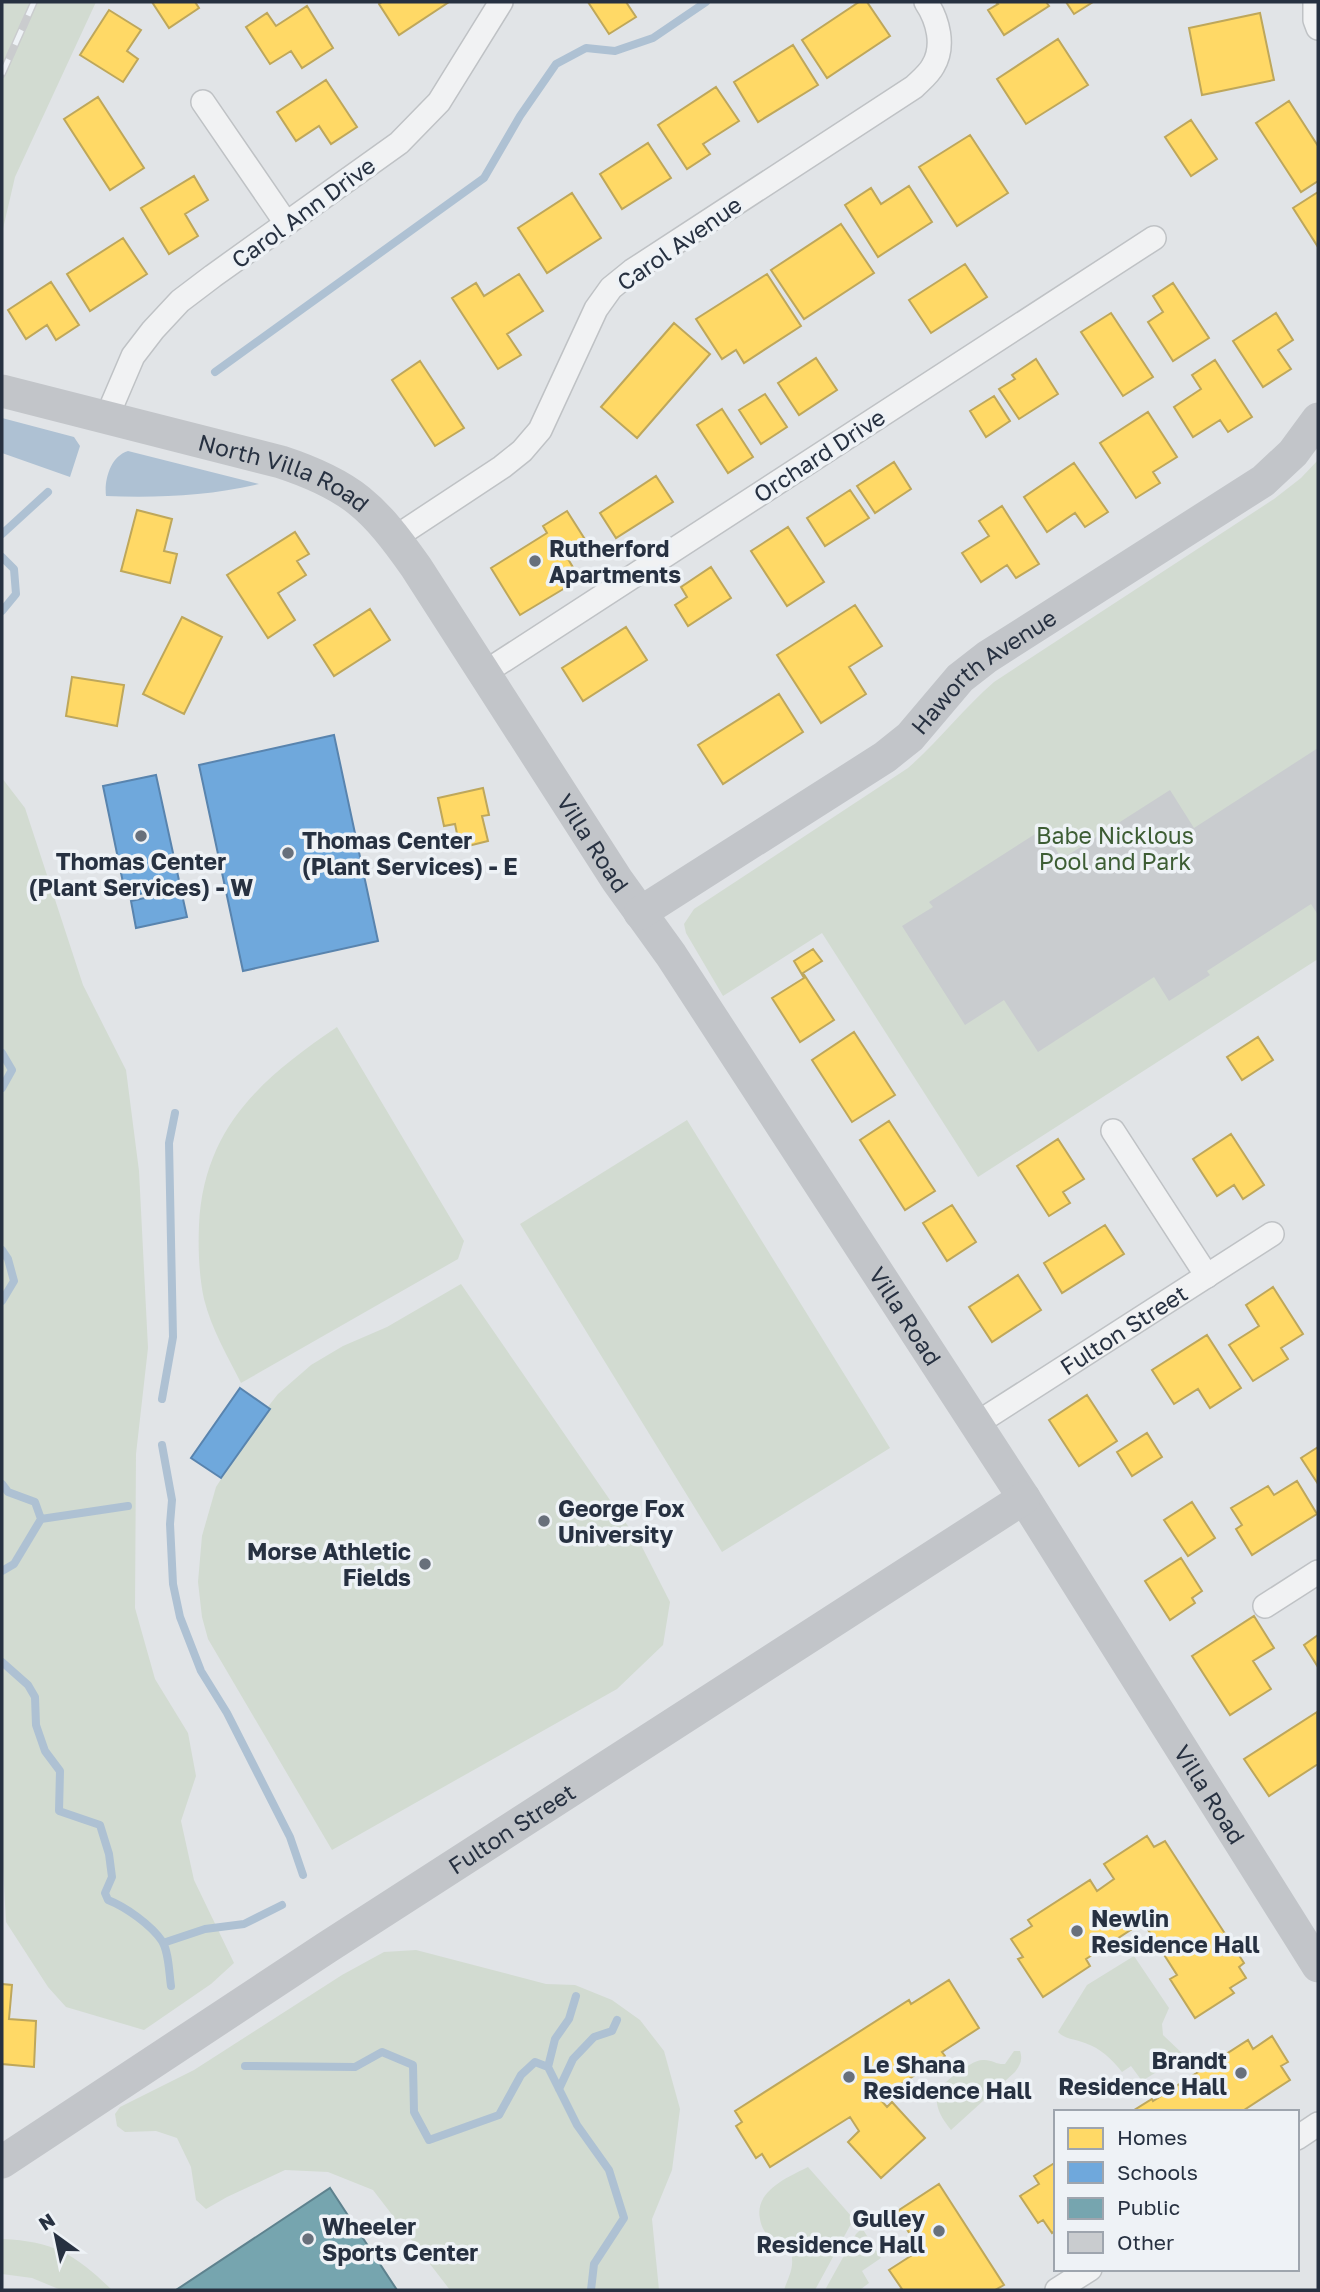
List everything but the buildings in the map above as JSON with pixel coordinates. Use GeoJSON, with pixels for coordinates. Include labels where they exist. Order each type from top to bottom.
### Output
{"type":"FeatureCollection","features":[{"type":"Feature","properties":{"kind":"main road","name":"North Villa Road"},"geometry":{"type":"LineString","coordinates":[[2,391],[281,462],[339,486],[376,514],[396,537],[484,673]]}},
{"type":"Feature","properties":{"kind":"main road","name":"Haworth Avenue"},"geometry":{"type":"LineString","coordinates":[[640,913],[885,757],[910,737],[960,678],[987,657],[1263,481],[1293,453],[1318,419]]}},
{"type":"Feature","properties":{"kind":"main road","name":"Villa Road"},"geometry":{"type":"LineString","coordinates":[[484,673],[1024,1499],[1318,1966]]}},
{"type":"Feature","properties":{"kind":"main road","name":"Fulton Street"},"geometry":{"type":"LineString","coordinates":[[2,2162],[326,1948],[1024,1499]]}},
{"type":"Feature","properties":{"kind":"street","name":"Carol Ann Drive"},"geometry":{"type":"LineString","coordinates":[[106,419],[133,356],[152,330],[180,301],[399,143],[439,102],[501,2]]}},
{"type":"Feature","properties":{"kind":"street","name":"Carol Avenue"},"geometry":{"type":"LineString","coordinates":[[396,537],[522,451],[540,430],[596,309],[611,288],[632,271],[914,87],[934,66],[940,37],[926,2]]}},
{"type":"Feature","properties":{"kind":"street"},"geometry":{"type":"LineString","coordinates":[[1315,2],[1318,28]]}},
{"type":"Feature","properties":{"kind":"street"},"geometry":{"type":"LineString","coordinates":[[204,102],[286,223]]}},
{"type":"Feature","properties":{"kind":"street","name":"Orchard Drive"},"geometry":{"type":"LineString","coordinates":[[484,673],[1154,238]]}},
{"type":"Feature","properties":{"kind":"street"},"geometry":{"type":"LineString","coordinates":[[1113,1131],[1207,1276]]}},
{"type":"Feature","properties":{"kind":"street","name":"Fulton Street"},"geometry":{"type":"LineString","coordinates":[[975,1424],[1272,1234]]}},
{"type":"Feature","properties":{"kind":"street"},"geometry":{"type":"LineString","coordinates":[[1265,1606],[1318,1572]]}},
{"type":"Feature","properties":{"kind":"street"},"geometry":{"type":"LineString","coordinates":[[1299,2137],[1318,2124]]}},
{"type":"Feature","properties":{"kind":"street"},"geometry":{"type":"LineString","coordinates":[[1057,2290],[1087,2271]]}},
{"type":"Feature","properties":{"kind":"green space"},"geometry":{"type":"Polygon","coordinates":[[[2,2],[96,2],[15,177],[2,233],[2,2]]]}},
{"type":"Feature","properties":{"kind":"green space","name":"Babe Nicklous Pool and Park"},"geometry":{"type":"Polygon","coordinates":[[[1318,460],[1318,959],[978,1177],[822,933],[723,996],[686,933],[684,924],[694,909],[908,768],[994,682],[1274,499],[1301,478],[1318,460]]]}},
{"type":"Feature","properties":{"kind":"green space"},"geometry":{"type":"Polygon","coordinates":[[[2,778],[25,808],[83,985],[126,1070],[139,1171],[148,1348],[136,1454],[135,1608],[155,1679],[188,1733],[196,1776],[181,1821],[194,1880],[234,1963],[211,1984],[144,2030],[66,2007],[48,1987],[6,1922],[2,1849],[2,778]]]}},
{"type":"Feature","properties":{"kind":"green space"},"geometry":{"type":"Polygon","coordinates":[[[337,1027],[464,1241],[458,1259],[241,1383],[215,1331],[204,1299],[199,1243],[203,1190],[212,1160],[225,1133],[242,1108],[284,1066],[337,1027]]]}},
{"type":"Feature","properties":{"kind":"green space"},"geometry":{"type":"Polygon","coordinates":[[[687,1120],[890,1448],[722,1552],[520,1224],[687,1120]]]}},
{"type":"Feature","properties":{"kind":"green space","name":"Morse Athletic Fields"},"geometry":{"type":"Polygon","coordinates":[[[461,1284],[641,1545],[670,1602],[663,1645],[617,1689],[332,1850],[208,1639],[202,1617],[198,1582],[202,1536],[216,1487],[278,1394],[311,1365],[343,1346],[387,1327],[461,1284]]]}},
{"type":"Feature","properties":{"kind":"green space"},"geometry":{"type":"Polygon","coordinates":[[[416,1950],[546,1984],[575,1985],[612,2000],[640,2020],[664,2051],[680,2109],[672,2170],[652,2219],[659,2290],[450,2290],[373,2190],[328,2172],[285,2170],[206,2209],[196,2200],[191,2167],[177,2138],[156,2131],[125,2132],[117,2126],[115,2114],[120,2107],[194,2070],[342,1975],[384,1952],[416,1950]]]}},
{"type":"Feature","properties":{"kind":"green space"},"geometry":{"type":"Polygon","coordinates":[[[1134,1956],[1169,2008],[1162,2024],[1163,2035],[1184,2055],[1142,2081],[1131,2066],[1122,2072],[1110,2058],[1096,2048],[1058,2032],[1087,1985],[1134,1956]]]}},
{"type":"Feature","properties":{"kind":"green space"},"geometry":{"type":"Polygon","coordinates":[[[1014,2051],[1020,2051],[1021,2057],[1015,2072],[951,2130],[937,2105],[943,2085],[977,2061],[1005,2064],[1014,2051]]]}},
{"type":"Feature","properties":{"kind":"green space"},"geometry":{"type":"Polygon","coordinates":[[[808,2167],[852,2217],[852,2222],[815,2290],[784,2290],[792,2268],[790,2249],[765,2232],[760,2209],[762,2200],[774,2186],[808,2167]]]}},
{"type":"Feature","properties":{"kind":"green space"},"geometry":{"type":"Polygon","coordinates":[[[862,2228],[881,2258],[862,2271],[869,2283],[861,2289],[825,2290],[856,2234],[862,2228]]]}},
{"type":"Feature","properties":{"kind":"green space"},"geometry":{"type":"Polygon","coordinates":[[[2,2239],[36,2243],[63,2252],[112,2290],[61,2290],[32,2278],[2,2274],[2,2239]]]}},
{"type":"Feature","properties":{"kind":"water"},"geometry":{"type":"Polygon","coordinates":[[[2,418],[74,437],[80,446],[70,477],[2,453],[2,418]]]}},
{"type":"Feature","properties":{"kind":"water"},"geometry":{"type":"Polygon","coordinates":[[[128,451],[259,484],[182,495],[106,496],[110,469],[117,458],[128,451]]]}},
{"type":"Feature","properties":{"kind":"waterway"},"geometry":{"type":"LineString","coordinates":[[215,372],[484,178],[520,116],[556,64],[586,48],[615,51],[653,38],[706,2]]}},
{"type":"Feature","properties":{"kind":"waterway"},"geometry":{"type":"LineString","coordinates":[[2,534],[48,492]]}},
{"type":"Feature","properties":{"kind":"waterway"},"geometry":{"type":"LineString","coordinates":[[2,557],[14,569],[16,594],[2,611]]}},
{"type":"Feature","properties":{"kind":"waterway"},"geometry":{"type":"LineString","coordinates":[[2,1053],[12,1070],[2,1088]]}},
{"type":"Feature","properties":{"kind":"waterway"},"geometry":{"type":"LineString","coordinates":[[162,1399],[173,1337],[169,1143],[175,1113]]}},
{"type":"Feature","properties":{"kind":"waterway"},"geometry":{"type":"LineString","coordinates":[[2,1250],[8,1259],[14,1281],[2,1301]]}},
{"type":"Feature","properties":{"kind":"waterway"},"geometry":{"type":"LineString","coordinates":[[162,1445],[172,1500],[170,1524],[173,1584],[180,1617],[201,1671],[227,1713],[290,1837],[303,1875]]}},
{"type":"Feature","properties":{"kind":"waterway"},"geometry":{"type":"LineString","coordinates":[[2,1484],[8,1492],[35,1502],[41,1519],[14,1564],[2,1571]]}},
{"type":"Feature","properties":{"kind":"waterway"},"geometry":{"type":"LineString","coordinates":[[41,1519],[128,1506]]}},
{"type":"Feature","properties":{"kind":"waterway"},"geometry":{"type":"LineString","coordinates":[[2,1662],[28,1685],[35,1697],[36,1725],[45,1751],[60,1771],[59,1811],[100,1825],[109,1854],[112,1877],[105,1893],[108,1900],[138,1917],[162,1941],[171,1986]]}},
{"type":"Feature","properties":{"kind":"waterway"},"geometry":{"type":"LineString","coordinates":[[163,1943],[205,1929],[244,1924],[282,1905]]}},
{"type":"Feature","properties":{"kind":"waterway"},"geometry":{"type":"LineString","coordinates":[[548,2067],[555,2039],[569,2019],[576,1996]]}},
{"type":"Feature","properties":{"kind":"waterway"},"geometry":{"type":"LineString","coordinates":[[559,2089],[573,2059],[594,2037],[612,2031],[617,2020]]}},
{"type":"Feature","properties":{"kind":"waterway"},"geometry":{"type":"LineString","coordinates":[[245,2066],[355,2067],[382,2052],[413,2065],[414,2112],[429,2140],[499,2115],[521,2075],[535,2062],[548,2067],[577,2125],[609,2170],[624,2218],[594,2264],[591,2290]]}},
{"type":"Feature","properties":{"kind":"railway"},"geometry":{"type":"LineString","coordinates":[[2,74],[34,2]]}},
{"type":"Feature","properties":{"kind":"place","name":"Rutherford Apartments"},"geometry":{"type":"Point","coordinates":[535,561]}},
{"type":"Feature","properties":{"kind":"place","name":"Thomas Center (Plant Services) - W"},"geometry":{"type":"Point","coordinates":[141,836]}},
{"type":"Feature","properties":{"kind":"place","name":"Thomas Center (Plant Services) - E"},"geometry":{"type":"Point","coordinates":[288,853]}},
{"type":"Feature","properties":{"kind":"place","name":"George Fox University"},"geometry":{"type":"Point","coordinates":[544,1521]}},
{"type":"Feature","properties":{"kind":"place","name":"Morse Athletic Fields"},"geometry":{"type":"Point","coordinates":[425,1564]}},
{"type":"Feature","properties":{"kind":"place","name":"Newlin Residence Hall"},"geometry":{"type":"Point","coordinates":[1077,1931]}},
{"type":"Feature","properties":{"kind":"place","name":"Brandt Residence Hall"},"geometry":{"type":"Point","coordinates":[1241,2073]}},
{"type":"Feature","properties":{"kind":"place","name":"Le Shana Residence Hall"},"geometry":{"type":"Point","coordinates":[849,2077]}},
{"type":"Feature","properties":{"kind":"place","name":"Gulley Residence Hall"},"geometry":{"type":"Point","coordinates":[939,2231]}},
{"type":"Feature","properties":{"kind":"place","name":"Wheeler Sports Center"},"geometry":{"type":"Point","coordinates":[308,2239]}}]}
